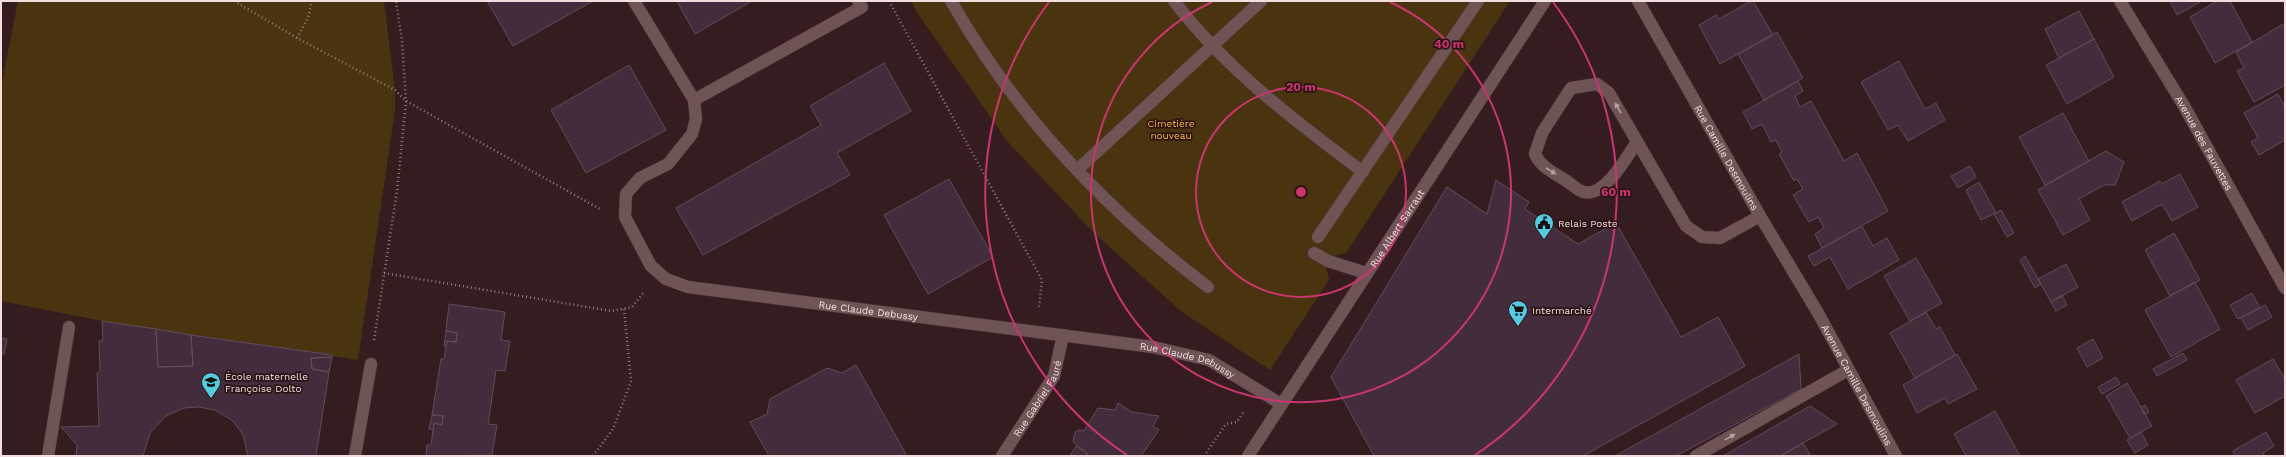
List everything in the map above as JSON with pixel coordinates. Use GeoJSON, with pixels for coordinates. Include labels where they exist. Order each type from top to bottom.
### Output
{"type":"FeatureCollection","features":[{"type":"Feature","properties":{"kind":"street"},"geometry":{"type":"LineString","coordinates":[[625,217],[626,194],[640,178],[668,164],[692,134],[696,119],[694,100],[634,1]]}},
{"type":"Feature","properties":{"kind":"street"},"geometry":{"type":"LineString","coordinates":[[951,1],[1000,76],[1051,142],[1077,170],[1151,241],[1208,286]]}},
{"type":"Feature","properties":{"kind":"street"},"geometry":{"type":"LineString","coordinates":[[1174,1],[1213,46],[1247,79],[1288,116],[1363,172]]}},
{"type":"Feature","properties":{"kind":"street"},"geometry":{"type":"LineString","coordinates":[[1077,170],[1261,1]]}},
{"type":"Feature","properties":{"kind":"street"},"geometry":{"type":"LineString","coordinates":[[1318,237],[1478,1]]}},
{"type":"Feature","properties":{"kind":"street","name":"Rue Albert Sarraut"},"geometry":{"type":"LineString","coordinates":[[1248,456],[1545,1]]}},
{"type":"Feature","properties":{"kind":"street","name":"Rue Camille Desmoulins"},"geometry":{"type":"LineString","coordinates":[[1638,1],[1760,216],[1818,313]]}},
{"type":"Feature","properties":{"kind":"street","name":"Avenue des Fauvettes"},"geometry":{"type":"LineString","coordinates":[[2120,1],[2184,106],[2285,288]]}},
{"type":"Feature","properties":{"kind":"street"},"geometry":{"type":"LineString","coordinates":[[694,100],[860,4]]}},
{"type":"Feature","properties":{"kind":"street"},"geometry":{"type":"LineString","coordinates":[[1637,142],[1609,181],[1599,190],[1592,192],[1584,192],[1540,164],[1535,154],[1542,133],[1572,88],[1597,84],[1608,93],[1637,142],[1686,226],[1702,237],[1720,238],[1760,216]]}},
{"type":"Feature","properties":{"kind":"street","name":"Rue Claude Debussy"},"geometry":{"type":"LineString","coordinates":[[625,217],[651,266],[666,279],[688,287],[1153,347],[1209,360],[1281,404]]}},
{"type":"Feature","properties":{"kind":"street"},"geometry":{"type":"LineString","coordinates":[[1314,253],[1328,261],[1366,274]]}},
{"type":"Feature","properties":{"kind":"street","name":"Avenue Camille Desmoulins"},"geometry":{"type":"LineString","coordinates":[[1818,313],[1896,456]]}},
{"type":"Feature","properties":{"kind":"street"},"geometry":{"type":"LineString","coordinates":[[48,456],[69,327]]}},
{"type":"Feature","properties":{"kind":"street","name":"Rue Gabriel Fauré"},"geometry":{"type":"LineString","coordinates":[[1002,456],[1054,376],[1063,335]]}},
{"type":"Feature","properties":{"kind":"street"},"geometry":{"type":"LineString","coordinates":[[355,456],[371,364]]}},
{"type":"Feature","properties":{"kind":"street"},"geometry":{"type":"LineString","coordinates":[[1696,456],[1848,370]]}},
{"type":"Feature","properties":{"kind":"path"},"geometry":{"type":"LineString","coordinates":[[234,1],[297,38],[395,90],[406,100],[598,208],[625,217]]}},
{"type":"Feature","properties":{"kind":"path"},"geometry":{"type":"LineString","coordinates":[[297,38],[308,18],[312,1]]}},
{"type":"Feature","properties":{"kind":"path"},"geometry":{"type":"LineString","coordinates":[[371,364],[397,191],[406,100],[402,41],[396,1]]}},
{"type":"Feature","properties":{"kind":"path"},"geometry":{"type":"LineString","coordinates":[[889,1],[1042,280],[1036,332]]}},
{"type":"Feature","properties":{"kind":"path"},"geometry":{"type":"LineString","coordinates":[[384,273],[611,311],[632,307],[659,273]]}},
{"type":"Feature","properties":{"kind":"path"},"geometry":{"type":"LineString","coordinates":[[593,456],[613,429],[631,381],[624,309]]}},
{"type":"Feature","properties":{"kind":"path"},"geometry":{"type":"LineString","coordinates":[[1204,456],[1226,424],[1237,422],[1259,390]]}},
{"type":"Feature","properties":{"kind":"green space"},"geometry":{"type":"Polygon","coordinates":[[[18,1],[384,1],[395,90],[395,111],[358,360],[102,321],[1,301],[1,87],[18,1]]]}},
{"type":"Feature","properties":{"kind":"green space","name":"Cimetière nouveau"},"geometry":{"type":"Polygon","coordinates":[[[911,1],[1510,1],[1346,253],[1332,256],[1326,266],[1329,280],[1270,370],[1182,312],[1094,233],[1008,142],[918,14],[911,1]]]}},
{"type":"Feature","properties":{"kind":"building"},"geometry":{"type":"Polygon","coordinates":[[[487,1],[593,1],[513,46],[487,1]]]}},
{"type":"Feature","properties":{"kind":"building"},"geometry":{"type":"Polygon","coordinates":[[[677,1],[752,1],[695,34],[677,1]]]}},
{"type":"Feature","properties":{"kind":"building"},"geometry":{"type":"Polygon","coordinates":[[[1753,1],[1773,35],[1720,64],[1699,25],[1716,15],[1719,19],[1753,1]]]}},
{"type":"Feature","properties":{"kind":"building"},"geometry":{"type":"Polygon","coordinates":[[[2170,1],[2202,1],[2177,15],[2170,1]]]}},
{"type":"Feature","properties":{"kind":"building"},"geometry":{"type":"Polygon","coordinates":[[[2217,1],[2230,1],[2252,42],[2215,63],[2190,17],[2217,1]]]}},
{"type":"Feature","properties":{"kind":"building"},"geometry":{"type":"Polygon","coordinates":[[[2079,11],[2094,39],[2059,58],[2045,29],[2079,11]]]}},
{"type":"Feature","properties":{"kind":"building"},"geometry":{"type":"Polygon","coordinates":[[[2285,23],[2285,85],[2254,102],[2237,71],[2244,68],[2236,52],[2285,23]]]}},
{"type":"Feature","properties":{"kind":"building"},"geometry":{"type":"Polygon","coordinates":[[[1777,32],[1803,78],[1764,100],[1738,54],[1777,32]]]}},
{"type":"Feature","properties":{"kind":"building"},"geometry":{"type":"Polygon","coordinates":[[[2094,39],[2114,77],[2067,104],[2046,65],[2094,39]]]}},
{"type":"Feature","properties":{"kind":"building"},"geometry":{"type":"Polygon","coordinates":[[[1899,61],[1925,109],[1936,103],[1945,120],[1908,141],[1898,125],[1888,130],[1861,82],[1899,61]]]}},
{"type":"Feature","properties":{"kind":"building"},"geometry":{"type":"Polygon","coordinates":[[[884,63],[911,111],[837,153],[850,175],[703,255],[676,208],[821,125],[810,106],[884,63]]]}},
{"type":"Feature","properties":{"kind":"building"},"geometry":{"type":"Polygon","coordinates":[[[629,65],[666,130],[586,173],[551,110],[629,65]]]}},
{"type":"Feature","properties":{"kind":"building"},"geometry":{"type":"Polygon","coordinates":[[[1798,81],[1803,91],[1795,96],[1800,107],[1811,101],[1844,161],[1857,153],[1888,211],[1822,248],[1815,234],[1824,228],[1818,217],[1809,222],[1793,195],[1803,189],[1797,179],[1794,181],[1779,154],[1782,152],[1776,140],[1771,142],[1762,124],[1752,129],[1743,112],[1798,81]]]}},
{"type":"Feature","properties":{"kind":"building"},"geometry":{"type":"Polygon","coordinates":[[[2278,94],[2285,107],[2285,140],[2259,155],[2251,142],[2258,138],[2244,113],[2278,94]]]}},
{"type":"Feature","properties":{"kind":"building"},"geometry":{"type":"Polygon","coordinates":[[[2063,113],[2089,161],[2045,185],[2019,137],[2063,113]]]}},
{"type":"Feature","properties":{"kind":"building"},"geometry":{"type":"Polygon","coordinates":[[[2106,151],[2124,162],[2115,185],[2104,185],[2079,199],[2090,220],[2063,235],[2038,190],[2106,151]]]}},
{"type":"Feature","properties":{"kind":"building"},"geometry":{"type":"Polygon","coordinates":[[[1970,166],[1976,177],[1958,188],[1951,176],[1970,166]]]}},
{"type":"Feature","properties":{"kind":"building"},"geometry":{"type":"Polygon","coordinates":[[[2180,174],[2198,207],[2172,221],[2162,204],[2132,221],[2122,202],[2160,181],[2162,184],[2180,174]]]}},
{"type":"Feature","properties":{"kind":"building"},"geometry":{"type":"Polygon","coordinates":[[[949,179],[993,257],[928,294],[884,215],[949,179]]]}},
{"type":"Feature","properties":{"kind":"building","name":"Intermarché"},"geometry":{"type":"Polygon","coordinates":[[[1496,180],[1529,202],[1525,209],[1578,244],[1616,223],[1681,337],[1718,317],[1745,366],[1583,456],[1374,456],[1331,377],[1447,187],[1487,214],[1496,180]]]}},
{"type":"Feature","properties":{"kind":"building"},"geometry":{"type":"Polygon","coordinates":[[[1979,182],[1996,213],[1981,220],[1966,190],[1979,182]]]}},
{"type":"Feature","properties":{"kind":"building"},"geometry":{"type":"Polygon","coordinates":[[[2001,210],[2014,233],[2007,237],[1994,214],[2001,210]]]}},
{"type":"Feature","properties":{"kind":"building"},"geometry":{"type":"Polygon","coordinates":[[[1862,226],[1873,246],[1887,238],[1899,260],[1848,289],[1830,257],[1814,266],[1808,256],[1862,226]]]}},
{"type":"Feature","properties":{"kind":"building"},"geometry":{"type":"Polygon","coordinates":[[[2174,233],[2200,280],[2170,296],[2145,250],[2174,233]]]}},
{"type":"Feature","properties":{"kind":"building"},"geometry":{"type":"Polygon","coordinates":[[[2025,256],[2041,284],[2035,288],[2020,260],[2025,256]]]}},
{"type":"Feature","properties":{"kind":"building"},"geometry":{"type":"Polygon","coordinates":[[[1916,258],[1942,303],[1910,321],[1884,276],[1916,258]]]}},
{"type":"Feature","properties":{"kind":"building"},"geometry":{"type":"Polygon","coordinates":[[[2066,264],[2078,287],[2051,302],[2038,279],[2066,264]]]}},
{"type":"Feature","properties":{"kind":"building"},"geometry":{"type":"Polygon","coordinates":[[[2195,282],[2220,329],[2171,357],[2145,310],[2195,282]]]}},
{"type":"Feature","properties":{"kind":"building"},"geometry":{"type":"Polygon","coordinates":[[[2252,293],[2260,308],[2238,319],[2230,305],[2252,293]]]}},
{"type":"Feature","properties":{"kind":"building"},"geometry":{"type":"Polygon","coordinates":[[[2062,295],[2067,305],[2056,311],[2051,302],[2062,295]]]}},
{"type":"Feature","properties":{"kind":"building"},"geometry":{"type":"Polygon","coordinates":[[[449,304],[505,312],[501,340],[510,341],[505,371],[496,370],[488,424],[497,425],[492,455],[426,456],[427,445],[431,445],[434,423],[442,425],[443,416],[432,415],[441,359],[444,359],[447,341],[456,342],[457,333],[446,331],[449,304]]]}},
{"type":"Feature","properties":{"kind":"building"},"geometry":{"type":"Polygon","coordinates":[[[2265,305],[2272,317],[2248,330],[2241,318],[2265,305]]]}},
{"type":"Feature","properties":{"kind":"building"},"geometry":{"type":"Polygon","coordinates":[[[1926,312],[1936,329],[1940,327],[1955,355],[1915,378],[1890,333],[1926,312]]]}},
{"type":"Feature","properties":{"kind":"building","name":"École maternelle Françoise Dolto"},"geometry":{"type":"Polygon","coordinates":[[[102,321],[156,329],[158,367],[193,366],[191,335],[332,355],[332,357],[311,358],[312,369],[329,372],[316,456],[248,456],[243,435],[233,421],[215,410],[199,407],[184,408],[166,416],[150,433],[143,456],[76,456],[77,445],[61,427],[99,426],[97,373],[100,371],[99,341],[103,340],[102,321]]]}},
{"type":"Feature","properties":{"kind":"building"},"geometry":{"type":"Polygon","coordinates":[[[156,329],[191,335],[193,366],[158,367],[156,329]]]}},
{"type":"Feature","properties":{"kind":"building"},"geometry":{"type":"Polygon","coordinates":[[[446,331],[457,333],[456,342],[447,341],[446,346],[444,346],[446,331]]]}},
{"type":"Feature","properties":{"kind":"building"},"geometry":{"type":"Polygon","coordinates":[[[1,338],[7,339],[4,354],[1,354],[1,338]]]}},
{"type":"Feature","properties":{"kind":"building"},"geometry":{"type":"Polygon","coordinates":[[[2093,339],[2103,358],[2087,367],[2077,348],[2093,339]]]}},
{"type":"Feature","properties":{"kind":"building"},"geometry":{"type":"Polygon","coordinates":[[[2183,353],[2187,360],[2157,376],[2153,369],[2183,353]]]}},
{"type":"Feature","properties":{"kind":"building"},"geometry":{"type":"Polygon","coordinates":[[[1799,354],[1801,389],[1676,456],[1615,456],[1799,354]]]}},
{"type":"Feature","properties":{"kind":"building"},"geometry":{"type":"Polygon","coordinates":[[[1957,354],[1977,389],[1948,404],[1945,398],[1917,413],[1903,385],[1957,354]]]}},
{"type":"Feature","properties":{"kind":"building"},"geometry":{"type":"Polygon","coordinates":[[[332,357],[329,372],[312,369],[311,358],[332,357]]]}},
{"type":"Feature","properties":{"kind":"building"},"geometry":{"type":"Polygon","coordinates":[[[2273,359],[2285,379],[2285,396],[2255,413],[2236,380],[2273,359]]]}},
{"type":"Feature","properties":{"kind":"building"},"geometry":{"type":"Polygon","coordinates":[[[856,365],[907,456],[769,456],[750,422],[767,414],[770,399],[827,368],[842,373],[856,365]]]}},
{"type":"Feature","properties":{"kind":"building"},"geometry":{"type":"Polygon","coordinates":[[[2116,377],[2120,384],[2102,394],[2098,387],[2116,377]]]}},
{"type":"Feature","properties":{"kind":"building"},"geometry":{"type":"Polygon","coordinates":[[[2127,383],[2152,426],[2130,438],[2106,396],[2127,383]]]}},
{"type":"Feature","properties":{"kind":"building"},"geometry":{"type":"Polygon","coordinates":[[[1118,403],[1132,412],[1159,416],[1153,426],[1159,430],[1141,456],[1086,456],[1087,453],[1073,442],[1075,432],[1079,430],[1084,431],[1098,408],[1115,410],[1118,403]]]}},
{"type":"Feature","properties":{"kind":"building"},"geometry":{"type":"Polygon","coordinates":[[[2145,405],[2149,412],[2144,414],[2141,407],[2145,405]]]}},
{"type":"Feature","properties":{"kind":"building"},"geometry":{"type":"Polygon","coordinates":[[[1810,406],[1837,424],[1780,456],[1723,456],[1810,406]]]}},
{"type":"Feature","properties":{"kind":"building"},"geometry":{"type":"Polygon","coordinates":[[[1995,411],[2020,456],[1966,456],[1954,434],[1995,411]]]}},
{"type":"Feature","properties":{"kind":"building"},"geometry":{"type":"Polygon","coordinates":[[[432,415],[443,416],[442,425],[434,423],[433,430],[429,429],[432,415]]]}},
{"type":"Feature","properties":{"kind":"building"},"geometry":{"type":"Polygon","coordinates":[[[2141,432],[2148,445],[2135,453],[2127,440],[2141,432]]]}},
{"type":"Feature","properties":{"kind":"building"},"geometry":{"type":"Polygon","coordinates":[[[2266,432],[2274,446],[2263,453],[2265,456],[2235,456],[2233,451],[2266,432]]]}},
{"type":"Feature","properties":{"kind":"building"},"geometry":{"type":"Polygon","coordinates":[[[1803,443],[1811,456],[1780,456],[1803,443]]]}},
{"type":"Feature","properties":{"kind":"building"},"geometry":{"type":"Polygon","coordinates":[[[1076,446],[1087,453],[1086,456],[1070,456],[1076,446]]]}},
{"type":"Feature","properties":{"kind":"place","name":"Relais Poste"},"geometry":{"type":"Point","coordinates":[1544,240]}},
{"type":"Feature","properties":{"kind":"place","name":"Intermarché"},"geometry":{"type":"Point","coordinates":[1518,327]}},
{"type":"Feature","properties":{"kind":"place","name":"École maternelle Françoise Dolto"},"geometry":{"type":"Point","coordinates":[211,399]}}]}
